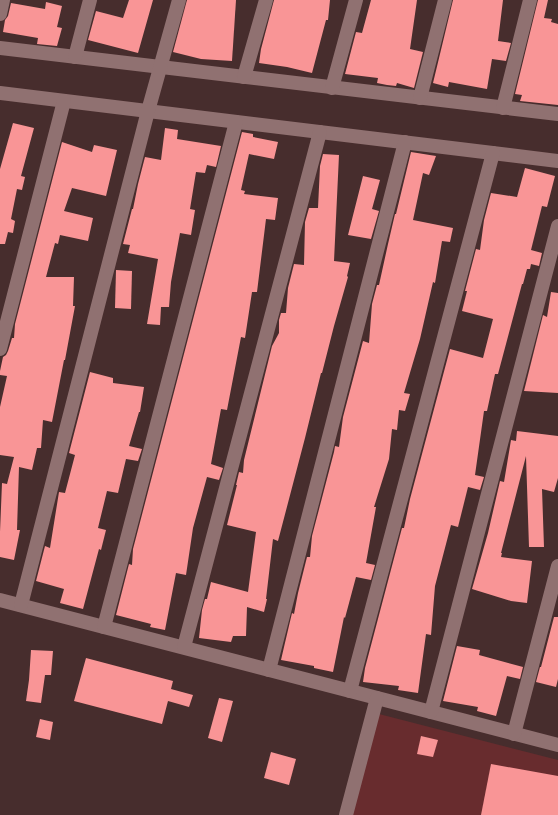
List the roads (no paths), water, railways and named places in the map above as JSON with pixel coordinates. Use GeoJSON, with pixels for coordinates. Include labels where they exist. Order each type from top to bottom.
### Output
{"type":"FeatureCollection","features":[{"type":"Feature","properties":{"kind":"street"},"geometry":{"type":"LineString","coordinates":[[0,14],[3,0]]}},
{"type":"Feature","properties":{"kind":"street"},"geometry":{"type":"LineString","coordinates":[[75,57],[90,0]]}},
{"type":"Feature","properties":{"kind":"street"},"geometry":{"type":"LineString","coordinates":[[21,605],[148,111],[179,0]]}},
{"type":"Feature","properties":{"kind":"street"},"geometry":{"type":"LineString","coordinates":[[244,77],[266,0]]}},
{"type":"Feature","properties":{"kind":"street"},"geometry":{"type":"LineString","coordinates":[[332,88],[356,0]]}},
{"type":"Feature","properties":{"kind":"street"},"geometry":{"type":"LineString","coordinates":[[420,98],[445,0]]}},
{"type":"Feature","properties":{"kind":"street"},"geometry":{"type":"LineString","coordinates":[[503,108],[530,0]]}},
{"type":"Feature","properties":{"kind":"street"},"geometry":{"type":"LineString","coordinates":[[0,48],[558,114]]}},
{"type":"Feature","properties":{"kind":"street"},"geometry":{"type":"LineString","coordinates":[[0,93],[558,161]]}},
{"type":"Feature","properties":{"kind":"street"},"geometry":{"type":"LineString","coordinates":[[0,349],[64,101]]}},
{"type":"Feature","properties":{"kind":"street"},"geometry":{"type":"LineString","coordinates":[[104,627],[236,122]]}},
{"type":"Feature","properties":{"kind":"street"},"geometry":{"type":"LineString","coordinates":[[184,648],[320,132]]}},
{"type":"Feature","properties":{"kind":"street"},"geometry":{"type":"LineString","coordinates":[[269,670],[405,142]]}},
{"type":"Feature","properties":{"kind":"street"},"geometry":{"type":"LineString","coordinates":[[350,691],[494,153]]}},
{"type":"Feature","properties":{"kind":"street"},"geometry":{"type":"LineString","coordinates":[[431,712],[558,226]]}},
{"type":"Feature","properties":{"kind":"street"},"geometry":{"type":"LineString","coordinates":[[514,734],[558,566]]}},
{"type":"Feature","properties":{"kind":"street"},"geometry":{"type":"LineString","coordinates":[[0,600],[558,745]]}},
{"type":"Feature","properties":{"kind":"street"},"geometry":{"type":"LineString","coordinates":[[346,815],[377,698]]}}]}
